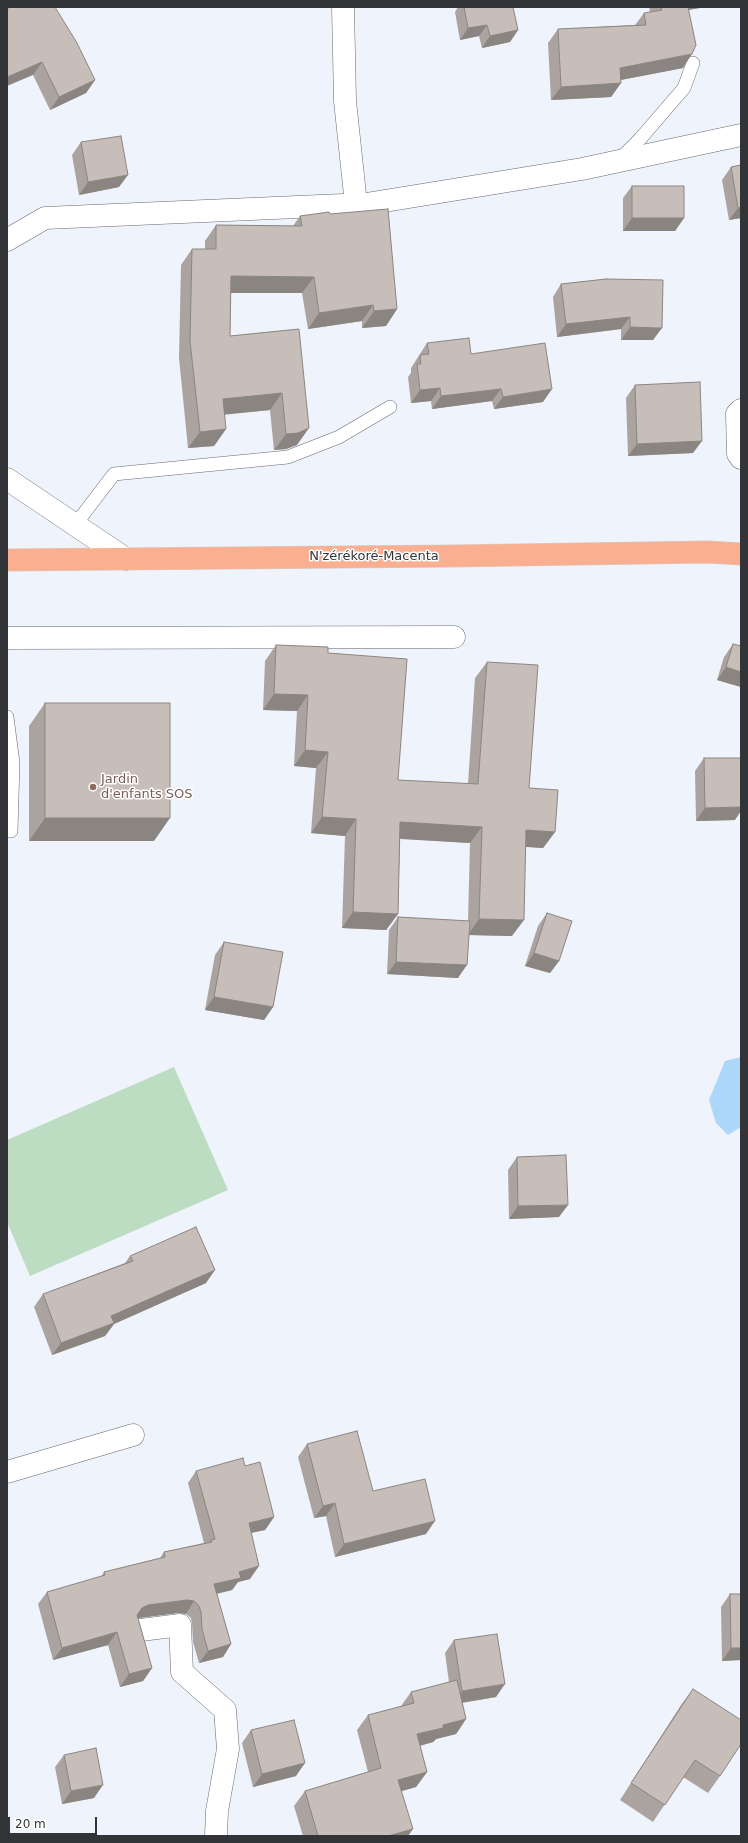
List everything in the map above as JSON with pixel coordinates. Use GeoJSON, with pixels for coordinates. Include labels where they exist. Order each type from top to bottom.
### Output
{"type":"FeatureCollection","features":[{"type":"Feature","properties":{"kind":"highway","name":"N'zérékoré-Macenta"},"geometry":{"type":"LineString","coordinates":[[7,560],[708,552],[741,554]]}},
{"type":"Feature","properties":{"kind":"street"},"geometry":{"type":"LineString","coordinates":[[343,7],[345,101],[356,204]]}},
{"type":"Feature","properties":{"kind":"street"},"geometry":{"type":"LineString","coordinates":[[7,240],[46,218],[356,204],[582,169],[741,134]]}},
{"type":"Feature","properties":{"kind":"street"},"geometry":{"type":"LineString","coordinates":[[741,410],[737,414],[738,454],[741,458]]}},
{"type":"Feature","properties":{"kind":"street"},"geometry":{"type":"LineString","coordinates":[[7,479],[126,559]]}},
{"type":"Feature","properties":{"kind":"street"},"geometry":{"type":"LineString","coordinates":[[7,638],[454,637]]}},
{"type":"Feature","properties":{"kind":"street"},"geometry":{"type":"LineString","coordinates":[[7,1472],[133,1435]]}},
{"type":"Feature","properties":{"kind":"street"},"geometry":{"type":"LineString","coordinates":[[141,1630],[180,1625],[182,1672],[225,1710],[228,1749],[217,1811],[216,1836]]}},
{"type":"Feature","properties":{"kind":"lane"},"geometry":{"type":"LineString","coordinates":[[619,161],[684,88],[693,63]]}},
{"type":"Feature","properties":{"kind":"lane"},"geometry":{"type":"LineString","coordinates":[[75,525],[114,474],[288,457],[339,437],[390,407]]}},
{"type":"Feature","properties":{"kind":"lane"},"geometry":{"type":"LineString","coordinates":[[7,717],[13,763],[11,831]]}},
{"type":"Feature","properties":{"kind":"green space"},"geometry":{"type":"Polygon","coordinates":[[[174,1067],[228,1190],[30,1276],[7,1222],[7,1140],[174,1067]]]}},
{"type":"Feature","properties":{"kind":"water"},"geometry":{"type":"Polygon","coordinates":[[[741,1057],[741,1127],[728,1135],[716,1123],[709,1100],[725,1061],[741,1057]]]}},
{"type":"Feature","properties":{"kind":"building"},"geometry":{"type":"Polygon","coordinates":[[[10,7],[55,7],[77,43],[95,80],[59,97],[42,62],[7,77],[7,9],[10,7]]]}},
{"type":"Feature","properties":{"kind":"building"},"geometry":{"type":"Polygon","coordinates":[[[464,7],[513,7],[518,30],[490,36],[487,25],[468,28],[464,7]]]}},
{"type":"Feature","properties":{"kind":"building"},"geometry":{"type":"Polygon","coordinates":[[[661,7],[688,7],[696,45],[692,54],[620,68],[621,83],[561,87],[558,29],[646,25],[644,13],[662,10],[661,7]]]}},
{"type":"Feature","properties":{"kind":"building"},"geometry":{"type":"Polygon","coordinates":[[[121,136],[128,175],[88,182],[81,142],[121,136]]]}},
{"type":"Feature","properties":{"kind":"building"},"geometry":{"type":"Polygon","coordinates":[[[741,165],[741,207],[738,208],[731,167],[741,165]]]}},
{"type":"Feature","properties":{"kind":"building"},"geometry":{"type":"Polygon","coordinates":[[[632,186],[684,186],[684,218],[632,218],[632,186]]]}},
{"type":"Feature","properties":{"kind":"building"},"geometry":{"type":"Polygon","coordinates":[[[388,209],[397,309],[374,311],[373,305],[319,313],[314,277],[231,276],[230,336],[299,329],[309,428],[298,433],[286,434],[282,393],[223,399],[226,429],[200,432],[190,341],[192,249],[216,249],[216,225],[302,226],[300,216],[329,212],[330,214],[388,209]]]}},
{"type":"Feature","properties":{"kind":"building"},"geometry":{"type":"Polygon","coordinates":[[[606,279],[663,280],[662,328],[630,327],[630,317],[566,324],[561,284],[606,279]]]}},
{"type":"Feature","properties":{"kind":"building"},"geometry":{"type":"Polygon","coordinates":[[[469,338],[471,354],[545,343],[552,389],[503,397],[501,389],[441,396],[440,388],[420,390],[417,364],[421,364],[420,355],[429,354],[427,343],[469,338]]]}},
{"type":"Feature","properties":{"kind":"building"},"geometry":{"type":"Polygon","coordinates":[[[700,382],[702,441],[637,444],[635,385],[700,382]]]}},
{"type":"Feature","properties":{"kind":"building"},"geometry":{"type":"Polygon","coordinates":[[[733,644],[741,646],[741,672],[726,667],[733,644]]]}},
{"type":"Feature","properties":{"kind":"building"},"geometry":{"type":"Polygon","coordinates":[[[276,645],[328,647],[328,653],[407,659],[398,780],[478,784],[487,662],[538,665],[529,788],[558,790],[555,832],[526,830],[524,920],[479,919],[482,827],[400,822],[398,914],[353,912],[356,819],[322,817],[328,752],[305,750],[308,695],[274,694],[276,645]]]}},
{"type":"Feature","properties":{"kind":"building"},"geometry":{"type":"Polygon","coordinates":[[[45,703],[170,703],[170,818],[45,818],[45,703]]]}},
{"type":"Feature","properties":{"kind":"building"},"geometry":{"type":"Polygon","coordinates":[[[704,758],[741,758],[741,807],[705,808],[704,758]]]}},
{"type":"Feature","properties":{"kind":"building"},"geometry":{"type":"Polygon","coordinates":[[[547,913],[572,921],[559,961],[534,953],[547,913]]]}},
{"type":"Feature","properties":{"kind":"building"},"geometry":{"type":"Polygon","coordinates":[[[398,917],[470,921],[467,965],[396,962],[398,917]]]}},
{"type":"Feature","properties":{"kind":"building"},"geometry":{"type":"Polygon","coordinates":[[[224,942],[283,952],[273,1007],[214,997],[224,942]]]}},
{"type":"Feature","properties":{"kind":"building"},"geometry":{"type":"Polygon","coordinates":[[[566,1155],[568,1205],[518,1206],[517,1157],[566,1155]]]}},
{"type":"Feature","properties":{"kind":"building"},"geometry":{"type":"Polygon","coordinates":[[[196,1227],[215,1270],[111,1316],[114,1323],[61,1343],[43,1294],[133,1261],[130,1256],[196,1227]]]}},
{"type":"Feature","properties":{"kind":"building"},"geometry":{"type":"Polygon","coordinates":[[[357,1431],[373,1491],[425,1479],[435,1521],[344,1544],[335,1503],[323,1506],[307,1444],[357,1431]]]}},
{"type":"Feature","properties":{"kind":"building"},"geometry":{"type":"Polygon","coordinates":[[[243,1458],[245,1466],[260,1462],[274,1517],[249,1523],[259,1566],[239,1572],[241,1578],[214,1584],[231,1644],[208,1651],[202,1629],[201,1612],[199,1606],[194,1601],[187,1600],[148,1605],[142,1608],[137,1615],[152,1668],[129,1674],[117,1632],[62,1648],[47,1592],[105,1575],[104,1572],[165,1557],[164,1552],[212,1542],[211,1540],[215,1539],[196,1471],[243,1458]]]}},
{"type":"Feature","properties":{"kind":"building"},"geometry":{"type":"Polygon","coordinates":[[[730,1594],[741,1594],[741,1648],[731,1648],[730,1594]]]}},
{"type":"Feature","properties":{"kind":"building"},"geometry":{"type":"Polygon","coordinates":[[[497,1634],[505,1684],[462,1691],[454,1640],[497,1634]]]}},
{"type":"Feature","properties":{"kind":"building"},"geometry":{"type":"Polygon","coordinates":[[[457,1680],[466,1719],[443,1725],[443,1728],[417,1734],[427,1772],[398,1780],[413,1829],[388,1836],[318,1836],[305,1791],[381,1768],[368,1715],[414,1703],[411,1692],[457,1680]]]}},
{"type":"Feature","properties":{"kind":"building"},"geometry":{"type":"Polygon","coordinates":[[[693,1689],[741,1720],[741,1744],[720,1776],[695,1760],[665,1805],[631,1783],[693,1689]]]}},
{"type":"Feature","properties":{"kind":"building"},"geometry":{"type":"Polygon","coordinates":[[[294,1720],[305,1763],[262,1774],[251,1730],[294,1720]]]}},
{"type":"Feature","properties":{"kind":"building"},"geometry":{"type":"Polygon","coordinates":[[[96,1748],[103,1785],[71,1791],[64,1755],[96,1748]]]}},
{"type":"Feature","properties":{"kind":"place","name":"Jardin d'enfants SOS"},"geometry":{"type":"Point","coordinates":[93,787]}}]}
